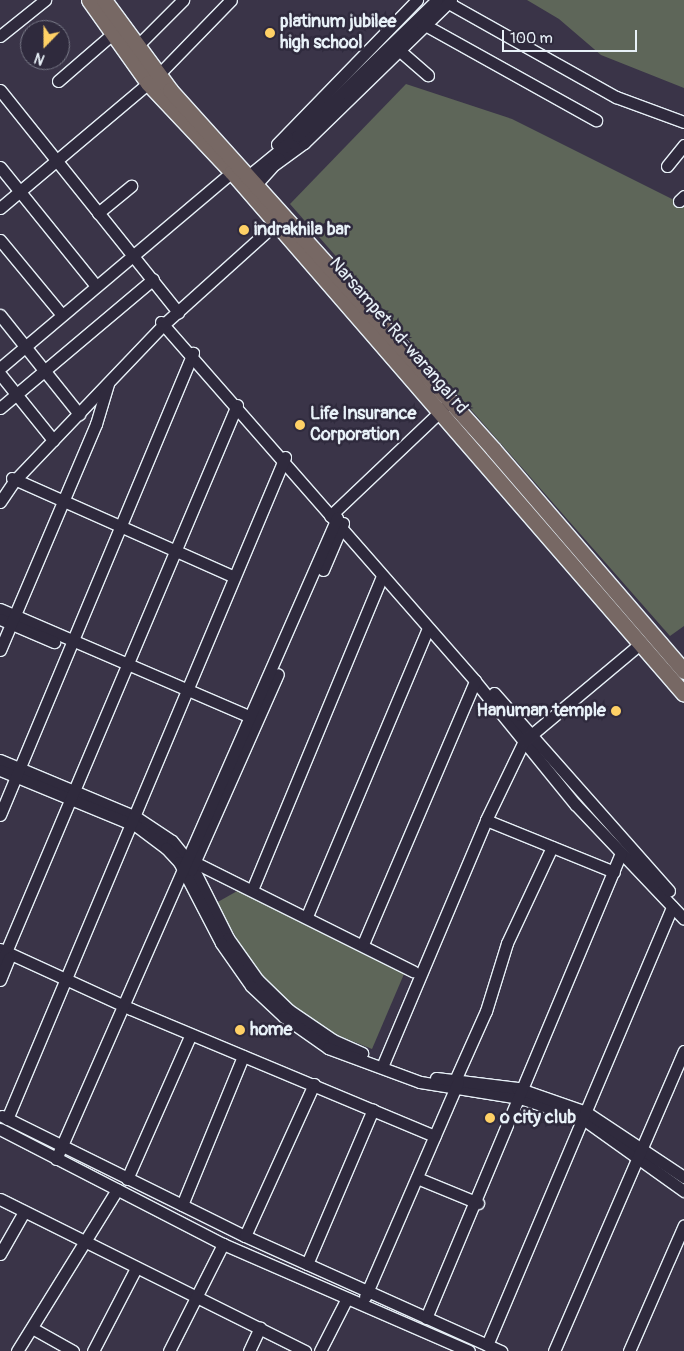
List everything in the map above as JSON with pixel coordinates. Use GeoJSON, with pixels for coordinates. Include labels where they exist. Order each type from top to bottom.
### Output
{"type":"FeatureCollection","features":[{"type":"Feature","properties":{"kind":"main road","name":"Narsampet Rd-warangal rd"},"geometry":{"type":"LineString","coordinates":[[88,0],[110,36],[154,78],[246,181],[450,400],[684,671]]}},
{"type":"Feature","properties":{"kind":"main road","name":"Narsampet Rd-warangal rd"},"geometry":{"type":"LineString","coordinates":[[104,0],[138,45],[154,78]]}},
{"type":"Feature","properties":{"kind":"main road","name":"Narsampet Rd-warangal rd"},"geometry":{"type":"LineString","coordinates":[[246,181],[274,222],[642,643],[684,694]]}},
{"type":"Feature","properties":{"kind":"street"},"geometry":{"type":"LineString","coordinates":[[0,36],[45,0]]}},
{"type":"Feature","properties":{"kind":"street"},"geometry":{"type":"LineString","coordinates":[[138,45],[182,0]]}},
{"type":"Feature","properties":{"kind":"street"},"geometry":{"type":"LineString","coordinates":[[0,208],[154,78],[231,0]]}},
{"type":"Feature","properties":{"kind":"street"},"geometry":{"type":"LineString","coordinates":[[271,161],[417,0]]}},
{"type":"Feature","properties":{"kind":"street"},"geometry":{"type":"LineString","coordinates":[[271,161],[304,143],[425,26],[445,1]]}},
{"type":"Feature","properties":{"kind":"street"},"geometry":{"type":"LineString","coordinates":[[0,368],[133,257],[246,181],[271,161],[445,1]]}},
{"type":"Feature","properties":{"kind":"street"},"geometry":{"type":"LineString","coordinates":[[445,1],[616,97],[684,122]]}},
{"type":"Feature","properties":{"kind":"street"},"geometry":{"type":"LineString","coordinates":[[425,26],[596,120]]}},
{"type":"Feature","properties":{"kind":"street"},"geometry":{"type":"LineString","coordinates":[[58,81],[110,36]]}},
{"type":"Feature","properties":{"kind":"street"},"geometry":{"type":"LineString","coordinates":[[400,50],[428,75]]}},
{"type":"Feature","properties":{"kind":"street"},"geometry":{"type":"LineString","coordinates":[[0,90],[177,310]]}},
{"type":"Feature","properties":{"kind":"street"},"geometry":{"type":"LineString","coordinates":[[667,166],[684,145]]}},
{"type":"Feature","properties":{"kind":"street"},"geometry":{"type":"LineString","coordinates":[[0,167],[96,286]]}},
{"type":"Feature","properties":{"kind":"street"},"geometry":{"type":"LineString","coordinates":[[98,213],[131,186]]}},
{"type":"Feature","properties":{"kind":"street"},"geometry":{"type":"LineString","coordinates":[[0,494],[165,321],[274,222]]}},
{"type":"Feature","properties":{"kind":"street"},"geometry":{"type":"LineString","coordinates":[[0,240],[62,315]]}},
{"type":"Feature","properties":{"kind":"street"},"geometry":{"type":"LineString","coordinates":[[0,408],[153,279]]}},
{"type":"Feature","properties":{"kind":"street"},"geometry":{"type":"LineString","coordinates":[[0,315],[78,411]]}},
{"type":"Feature","properties":{"kind":"street"},"geometry":{"type":"LineString","coordinates":[[165,321],[526,738],[621,853],[678,907]]}},
{"type":"Feature","properties":{"kind":"street"},"geometry":{"type":"LineString","coordinates":[[78,411],[109,382],[165,321]]}},
{"type":"Feature","properties":{"kind":"street"},"geometry":{"type":"LineString","coordinates":[[0,799],[120,527],[193,353]]}},
{"type":"Feature","properties":{"kind":"street"},"geometry":{"type":"LineString","coordinates":[[0,374],[15,396],[52,438]]}},
{"type":"Feature","properties":{"kind":"street"},"geometry":{"type":"LineString","coordinates":[[0,650],[5,619],[62,503],[109,382]]}},
{"type":"Feature","properties":{"kind":"street"},"geometry":{"type":"LineString","coordinates":[[59,1161],[130,1004],[337,519],[440,413],[450,400]]}},
{"type":"Feature","properties":{"kind":"street"},"geometry":{"type":"LineString","coordinates":[[0,966],[6,949],[76,798],[237,405]]}},
{"type":"Feature","properties":{"kind":"street"},"geometry":{"type":"LineString","coordinates":[[284,459],[234,577],[190,695],[137,822],[6,1118],[3,1131],[223,1244],[468,1351]]}},
{"type":"Feature","properties":{"kind":"street"},"geometry":{"type":"LineString","coordinates":[[13,479],[62,503],[234,577]]}},
{"type":"Feature","properties":{"kind":"street"},"geometry":{"type":"LineString","coordinates":[[0,502],[13,479]]}},
{"type":"Feature","properties":{"kind":"street"},"geometry":{"type":"LineString","coordinates":[[337,519],[382,576],[678,907],[684,919]]}},
{"type":"Feature","properties":{"kind":"street"},"geometry":{"type":"LineString","coordinates":[[252,890],[382,576]]}},
{"type":"Feature","properties":{"kind":"street"},"geometry":{"type":"LineString","coordinates":[[5,619],[252,721]]}},
{"type":"Feature","properties":{"kind":"street"},"geometry":{"type":"LineString","coordinates":[[307,916],[428,628]]}},
{"type":"Feature","properties":{"kind":"street"},"geometry":{"type":"LineString","coordinates":[[381,1061],[486,820],[526,738],[642,643]]}},
{"type":"Feature","properties":{"kind":"street"},"geometry":{"type":"LineString","coordinates":[[363,944],[475,681]]}},
{"type":"Feature","properties":{"kind":"street"},"geometry":{"type":"LineString","coordinates":[[381,1061],[413,970],[526,738]]}},
{"type":"Feature","properties":{"kind":"street"},"geometry":{"type":"LineString","coordinates":[[0,760],[12,771],[137,822],[189,866],[252,890],[413,970]]}},
{"type":"Feature","properties":{"kind":"street"},"geometry":{"type":"LineString","coordinates":[[0,815],[12,771]]}},
{"type":"Feature","properties":{"kind":"street"},"geometry":{"type":"LineString","coordinates":[[486,820],[614,872]]}},
{"type":"Feature","properties":{"kind":"street"},"geometry":{"type":"LineString","coordinates":[[364,1291],[486,1011],[507,943],[552,847]]}},
{"type":"Feature","properties":{"kind":"street"},"geometry":{"type":"LineString","coordinates":[[422,1317],[474,1201],[621,853]]}},
{"type":"Feature","properties":{"kind":"street"},"geometry":{"type":"LineString","coordinates":[[189,866],[228,938],[258,980],[289,1010],[333,1040],[419,1077],[518,1093],[582,1115],[684,1177]]}},
{"type":"Feature","properties":{"kind":"street"},"geometry":{"type":"LineString","coordinates":[[189,866],[236,964],[284,1017],[328,1048],[420,1082],[454,1083]]}},
{"type":"Feature","properties":{"kind":"street"},"geometry":{"type":"LineString","coordinates":[[485,1344],[582,1115],[678,907]]}},
{"type":"Feature","properties":{"kind":"street"},"geometry":{"type":"LineString","coordinates":[[6,949],[246,1058],[311,1082],[431,1135]]}},
{"type":"Feature","properties":{"kind":"street"},"geometry":{"type":"LineString","coordinates":[[0,980],[6,949]]}},
{"type":"Feature","properties":{"kind":"street"},"geometry":{"type":"LineString","coordinates":[[124,1178],[187,1032]]}},
{"type":"Feature","properties":{"kind":"street"},"geometry":{"type":"LineString","coordinates":[[549,1351],[684,1051]]}},
{"type":"Feature","properties":{"kind":"street"},"geometry":{"type":"LineString","coordinates":[[184,1206],[246,1058]]}},
{"type":"Feature","properties":{"kind":"street"},"geometry":{"type":"LineString","coordinates":[[243,1235],[311,1082]]}},
{"type":"Feature","properties":{"kind":"street"},"geometry":{"type":"LineString","coordinates":[[304,1263],[370,1108]]}},
{"type":"Feature","properties":{"kind":"street"},"geometry":{"type":"LineString","coordinates":[[6,1118],[124,1178],[243,1235],[501,1351]]}},
{"type":"Feature","properties":{"kind":"street"},"geometry":{"type":"LineString","coordinates":[[320,1351],[364,1291],[417,1178],[431,1135]]}},
{"type":"Feature","properties":{"kind":"street"},"geometry":{"type":"LineString","coordinates":[[639,1150],[684,1191]]}},
{"type":"Feature","properties":{"kind":"street"},"geometry":{"type":"LineString","coordinates":[[554,1351],[639,1150]]}},
{"type":"Feature","properties":{"kind":"street"},"geometry":{"type":"LineString","coordinates":[[417,1178],[474,1201]]}},
{"type":"Feature","properties":{"kind":"street"},"geometry":{"type":"LineString","coordinates":[[17,1351],[117,1190]]}},
{"type":"Feature","properties":{"kind":"street"},"geometry":{"type":"LineString","coordinates":[[0,1199],[84,1243],[260,1327],[305,1351]]}},
{"type":"Feature","properties":{"kind":"street"},"geometry":{"type":"LineString","coordinates":[[0,1254],[24,1212]]}},
{"type":"Feature","properties":{"kind":"street"},"geometry":{"type":"LineString","coordinates":[[629,1351],[684,1225]]}},
{"type":"Feature","properties":{"kind":"street"},"geometry":{"type":"LineString","coordinates":[[635,1351],[684,1240]]}},
{"type":"Feature","properties":{"kind":"street"},"geometry":{"type":"LineString","coordinates":[[169,1351],[223,1244]]}},
{"type":"Feature","properties":{"kind":"street"},"geometry":{"type":"LineString","coordinates":[[93,1351],[136,1268]]}},
{"type":"Feature","properties":{"kind":"street"},"geometry":{"type":"LineString","coordinates":[[248,1351],[260,1327]]}},
{"type":"Feature","properties":{"kind":"street"},"geometry":{"type":"LineString","coordinates":[[32,1328],[73,1351]]}},
{"type":"Feature","properties":{"kind":"green space"},"geometry":{"type":"Polygon","coordinates":[[[527,0],[684,0],[684,88],[601,55],[559,19],[527,0]]]}},
{"type":"Feature","properties":{"kind":"green space"},"geometry":{"type":"Polygon","coordinates":[[[406,84],[512,119],[684,205],[684,626],[670,636],[290,204],[406,84]]]}},
{"type":"Feature","properties":{"kind":"green space"},"geometry":{"type":"Polygon","coordinates":[[[239,890],[404,974],[372,1049],[319,1028],[259,976],[216,903],[239,890]]]}},
{"type":"Feature","properties":{"kind":"place","name":"platinum jubilee high school"},"geometry":{"type":"Point","coordinates":[270,33]}},
{"type":"Feature","properties":{"kind":"place","name":"indrakhila bar"},"geometry":{"type":"Point","coordinates":[244,230]}},
{"type":"Feature","properties":{"kind":"place","name":"Life Insurance Corporation"},"geometry":{"type":"Point","coordinates":[300,425]}},
{"type":"Feature","properties":{"kind":"place","name":"Hanuman temple"},"geometry":{"type":"Point","coordinates":[616,711]}},
{"type":"Feature","properties":{"kind":"place","name":"home"},"geometry":{"type":"Point","coordinates":[240,1030]}},
{"type":"Feature","properties":{"kind":"place","name":"o city club"},"geometry":{"type":"Point","coordinates":[490,1118]}}]}
